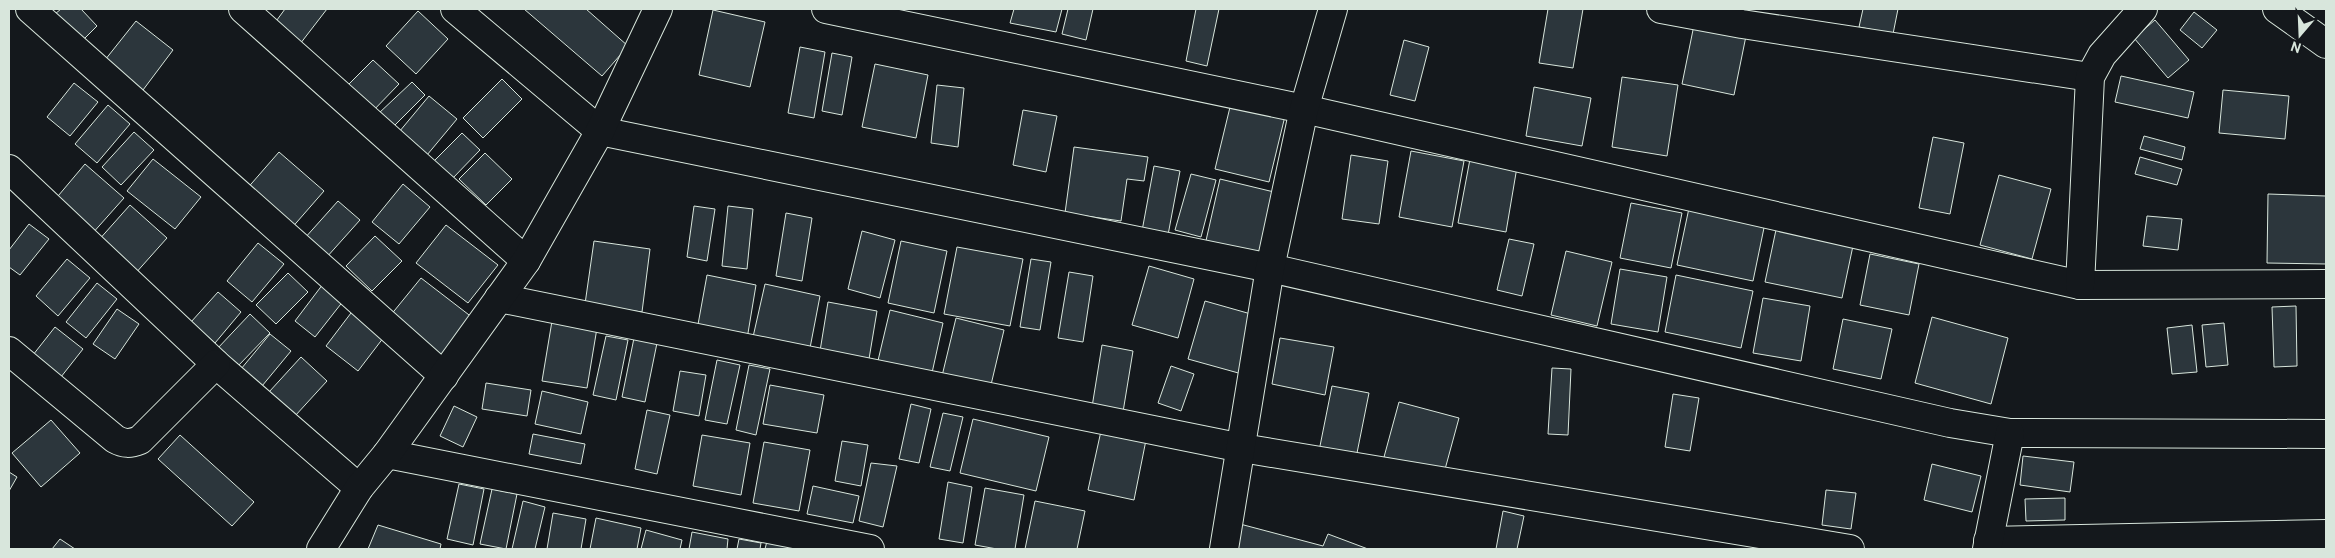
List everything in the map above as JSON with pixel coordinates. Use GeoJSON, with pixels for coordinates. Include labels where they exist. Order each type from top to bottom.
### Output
{"type":"FeatureCollection","features":[{"type":"Feature","properties":{"kind":"street"},"geometry":{"type":"LineString","coordinates":[[30,9],[444,376]]}},
{"type":"Feature","properties":{"kind":"street"},"geometry":{"type":"LineString","coordinates":[[242,9],[526,262]]}},
{"type":"Feature","properties":{"kind":"street"},"geometry":{"type":"LineString","coordinates":[[455,9],[600,131],[1270,268],[1950,423],[2010,433],[2326,434]]}},
{"type":"Feature","properties":{"kind":"street"},"geometry":{"type":"LineString","coordinates":[[321,549],[359,488],[387,454],[526,262],[600,131],[658,9]]}},
{"type":"Feature","properties":{"kind":"street"},"geometry":{"type":"LineString","coordinates":[[826,9],[1304,109],[2080,285],[2326,284]]}},
{"type":"Feature","properties":{"kind":"street"},"geometry":{"type":"LineString","coordinates":[[1224,549],[1270,268],[1304,109],[1333,9]]}},
{"type":"Feature","properties":{"kind":"street"},"geometry":{"type":"LineString","coordinates":[[1661,9],[1750,16],[2090,76]]}},
{"type":"Feature","properties":{"kind":"street"},"geometry":{"type":"LineString","coordinates":[[2080,285],[2090,76],[2102,55],[2144,9]]}},
{"type":"Feature","properties":{"kind":"street"},"geometry":{"type":"LineString","coordinates":[[2276,9],[2326,44]]}},
{"type":"Feature","properties":{"kind":"street"},"geometry":{"type":"LineString","coordinates":[[9,169],[216,364],[359,488]]}},
{"type":"Feature","properties":{"kind":"street"},"geometry":{"type":"LineString","coordinates":[[499,298],[1242,448],[1821,547],[1850,549]]}},
{"type":"Feature","properties":{"kind":"street"},"geometry":{"type":"LineString","coordinates":[[9,351],[115,439],[123,443],[132,444],[140,440],[216,364]]}},
{"type":"Feature","properties":{"kind":"street"},"geometry":{"type":"LineString","coordinates":[[2010,433],[1988,545],[2326,534]]}},
{"type":"Feature","properties":{"kind":"street"},"geometry":{"type":"LineString","coordinates":[[387,454],[870,549]]}},
{"type":"Feature","properties":{"kind":"building"},"geometry":{"type":"Polygon","coordinates":[[[61,9],[81,9],[97,26],[81,42],[55,14],[61,9]]]}},
{"type":"Feature","properties":{"kind":"building"},"geometry":{"type":"Polygon","coordinates":[[[285,9],[327,9],[300,44],[274,24],[285,9]]]}},
{"type":"Feature","properties":{"kind":"building"},"geometry":{"type":"Polygon","coordinates":[[[524,9],[586,9],[628,46],[602,76],[524,9]]]}},
{"type":"Feature","properties":{"kind":"building"},"geometry":{"type":"Polygon","coordinates":[[[1014,9],[1062,9],[1056,32],[1010,23],[1014,9]]]}},
{"type":"Feature","properties":{"kind":"building"},"geometry":{"type":"Polygon","coordinates":[[[1068,9],[1093,9],[1086,40],[1062,34],[1068,9]]]}},
{"type":"Feature","properties":{"kind":"building"},"geometry":{"type":"Polygon","coordinates":[[[1196,9],[1219,9],[1207,66],[1186,61],[1196,9]]]}},
{"type":"Feature","properties":{"kind":"building"},"geometry":{"type":"Polygon","coordinates":[[[1548,9],[1583,9],[1573,68],[1539,63],[1548,9]]]}},
{"type":"Feature","properties":{"kind":"building"},"geometry":{"type":"Polygon","coordinates":[[[1863,9],[1898,9],[1893,34],[1859,27],[1863,9]]]}},
{"type":"Feature","properties":{"kind":"building"},"geometry":{"type":"Polygon","coordinates":[[[713,10],[765,22],[750,87],[699,75],[713,10]]]}},
{"type":"Feature","properties":{"kind":"building"},"geometry":{"type":"Polygon","coordinates":[[[418,11],[448,39],[416,74],[386,46],[418,11]]]}},
{"type":"Feature","properties":{"kind":"building"},"geometry":{"type":"Polygon","coordinates":[[[2194,12],[2217,30],[2202,48],[2180,30],[2194,12]]]}},
{"type":"Feature","properties":{"kind":"building"},"geometry":{"type":"Polygon","coordinates":[[[1695,20],[1747,31],[1734,95],[1682,84],[1695,20]]]}},
{"type":"Feature","properties":{"kind":"building"},"geometry":{"type":"Polygon","coordinates":[[[2155,20],[2189,60],[2168,78],[2134,38],[2155,20]]]}},
{"type":"Feature","properties":{"kind":"building"},"geometry":{"type":"Polygon","coordinates":[[[136,21],[173,50],[143,90],[105,60],[136,21]]]}},
{"type":"Feature","properties":{"kind":"building"},"geometry":{"type":"Polygon","coordinates":[[[1404,40],[1429,47],[1415,101],[1390,95],[1404,40]]]}},
{"type":"Feature","properties":{"kind":"building"},"geometry":{"type":"Polygon","coordinates":[[[800,47],[825,52],[814,118],[788,113],[800,47]]]}},
{"type":"Feature","properties":{"kind":"building"},"geometry":{"type":"Polygon","coordinates":[[[832,53],[852,57],[842,115],[822,111],[832,53]]]}},
{"type":"Feature","properties":{"kind":"building"},"geometry":{"type":"Polygon","coordinates":[[[373,60],[399,84],[369,115],[343,90],[373,60]]]}},
{"type":"Feature","properties":{"kind":"building"},"geometry":{"type":"Polygon","coordinates":[[[875,64],[928,75],[916,138],[862,127],[875,64]]]}},
{"type":"Feature","properties":{"kind":"building"},"geometry":{"type":"Polygon","coordinates":[[[2121,76],[2194,92],[2188,118],[2115,102],[2121,76]]]}},
{"type":"Feature","properties":{"kind":"building"},"geometry":{"type":"Polygon","coordinates":[[[1622,77],[1678,85],[1667,156],[1612,147],[1622,77]]]}},
{"type":"Feature","properties":{"kind":"building"},"geometry":{"type":"Polygon","coordinates":[[[502,79],[522,99],[483,138],[463,118],[502,79]]]}},
{"type":"Feature","properties":{"kind":"building"},"geometry":{"type":"Polygon","coordinates":[[[412,82],[425,95],[392,128],[378,114],[412,82]]]}},
{"type":"Feature","properties":{"kind":"building"},"geometry":{"type":"Polygon","coordinates":[[[74,83],[98,102],[70,136],[47,117],[74,83]]]}},
{"type":"Feature","properties":{"kind":"building"},"geometry":{"type":"Polygon","coordinates":[[[937,85],[964,88],[958,147],[931,143],[937,85]]]}},
{"type":"Feature","properties":{"kind":"building"},"geometry":{"type":"Polygon","coordinates":[[[1534,87],[1591,98],[1582,146],[1526,136],[1534,87]]]}},
{"type":"Feature","properties":{"kind":"building"},"geometry":{"type":"Polygon","coordinates":[[[2223,90],[2289,96],[2285,139],[2219,133],[2223,90]]]}},
{"type":"Feature","properties":{"kind":"building"},"geometry":{"type":"Polygon","coordinates":[[[429,96],[457,119],[427,155],[399,132],[429,96]]]}},
{"type":"Feature","properties":{"kind":"building"},"geometry":{"type":"Polygon","coordinates":[[[1231,103],[1285,116],[1269,182],[1215,169],[1231,103]]]}},
{"type":"Feature","properties":{"kind":"building"},"geometry":{"type":"Polygon","coordinates":[[[108,105],[130,124],[97,163],[75,144],[108,105]]]}},
{"type":"Feature","properties":{"kind":"building"},"geometry":{"type":"Polygon","coordinates":[[[1023,110],[1057,116],[1046,172],[1013,165],[1023,110]]]}},
{"type":"Feature","properties":{"kind":"building"},"geometry":{"type":"Polygon","coordinates":[[[134,132],[154,150],[121,185],[102,167],[134,132]]]}},
{"type":"Feature","properties":{"kind":"building"},"geometry":{"type":"Polygon","coordinates":[[[462,133],[480,150],[452,179],[434,161],[462,133]]]}},
{"type":"Feature","properties":{"kind":"building"},"geometry":{"type":"Polygon","coordinates":[[[2144,136],[2185,147],[2182,160],[2140,149],[2144,136]]]}},
{"type":"Feature","properties":{"kind":"building"},"geometry":{"type":"Polygon","coordinates":[[[1933,137],[1964,143],[1950,214],[1919,208],[1933,137]]]}},
{"type":"Feature","properties":{"kind":"building"},"geometry":{"type":"Polygon","coordinates":[[[1074,147],[1148,157],[1144,181],[1127,179],[1121,221],[1065,213],[1074,147]]]}},
{"type":"Feature","properties":{"kind":"building"},"geometry":{"type":"Polygon","coordinates":[[[1411,151],[1464,161],[1452,227],[1399,217],[1411,151]]]}},
{"type":"Feature","properties":{"kind":"building"},"geometry":{"type":"Polygon","coordinates":[[[279,152],[324,191],[290,230],[245,191],[279,152]]]}},
{"type":"Feature","properties":{"kind":"building"},"geometry":{"type":"Polygon","coordinates":[[[485,153],[512,179],[486,205],[459,179],[485,153]]]}},
{"type":"Feature","properties":{"kind":"building"},"geometry":{"type":"Polygon","coordinates":[[[1351,155],[1388,161],[1379,224],[1342,219],[1351,155]]]}},
{"type":"Feature","properties":{"kind":"building"},"geometry":{"type":"Polygon","coordinates":[[[2140,157],[2182,169],[2177,185],[2135,174],[2140,157]]]}},
{"type":"Feature","properties":{"kind":"building"},"geometry":{"type":"Polygon","coordinates":[[[153,159],[201,197],[175,229],[127,191],[153,159]]]}},
{"type":"Feature","properties":{"kind":"building"},"geometry":{"type":"Polygon","coordinates":[[[1470,159],[1517,167],[1506,232],[1458,223],[1470,159]]]}},
{"type":"Feature","properties":{"kind":"building"},"geometry":{"type":"Polygon","coordinates":[[[85,164],[124,198],[91,235],[53,202],[85,164]]]}},
{"type":"Feature","properties":{"kind":"building"},"geometry":{"type":"Polygon","coordinates":[[[1154,166],[1180,171],[1168,235],[1142,231],[1154,166]]]}},
{"type":"Feature","properties":{"kind":"building"},"geometry":{"type":"Polygon","coordinates":[[[1191,174],[1216,180],[1201,237],[1175,230],[1191,174]]]}},
{"type":"Feature","properties":{"kind":"building"},"geometry":{"type":"Polygon","coordinates":[[[1999,175],[2051,189],[2032,259],[1980,245],[1999,175]]]}},
{"type":"Feature","properties":{"kind":"building"},"geometry":{"type":"Polygon","coordinates":[[[1220,179],[1274,192],[1258,258],[1205,245],[1220,179]]]}},
{"type":"Feature","properties":{"kind":"building"},"geometry":{"type":"Polygon","coordinates":[[[403,184],[430,207],[399,244],[372,222],[403,184]]]}},
{"type":"Feature","properties":{"kind":"building"},"geometry":{"type":"Polygon","coordinates":[[[2268,194],[2326,196],[2326,264],[2267,263],[2268,194]]]}},
{"type":"Feature","properties":{"kind":"building"},"geometry":{"type":"Polygon","coordinates":[[[338,201],[360,220],[326,258],[304,239],[338,201]]]}},
{"type":"Feature","properties":{"kind":"building"},"geometry":{"type":"Polygon","coordinates":[[[1631,203],[1682,213],[1671,268],[1620,258],[1631,203]]]}},
{"type":"Feature","properties":{"kind":"building"},"geometry":{"type":"Polygon","coordinates":[[[130,205],[167,238],[134,275],[97,242],[130,205]]]}},
{"type":"Feature","properties":{"kind":"building"},"geometry":{"type":"Polygon","coordinates":[[[694,206],[715,209],[707,261],[687,257],[694,206]]]}},
{"type":"Feature","properties":{"kind":"building"},"geometry":{"type":"Polygon","coordinates":[[[728,206],[753,209],[747,269],[722,266],[728,206]]]}},
{"type":"Feature","properties":{"kind":"building"},"geometry":{"type":"Polygon","coordinates":[[[1689,208],[1765,223],[1753,281],[1677,265],[1689,208]]]}},
{"type":"Feature","properties":{"kind":"building"},"geometry":{"type":"Polygon","coordinates":[[[786,213],[812,218],[802,281],[776,276],[786,213]]]}},
{"type":"Feature","properties":{"kind":"building"},"geometry":{"type":"Polygon","coordinates":[[[2147,216],[2182,219],[2178,250],[2143,246],[2147,216]]]}},
{"type":"Feature","properties":{"kind":"building"},"geometry":{"type":"Polygon","coordinates":[[[29,224],[49,239],[20,275],[9,267],[9,250],[29,224]]]}},
{"type":"Feature","properties":{"kind":"building"},"geometry":{"type":"Polygon","coordinates":[[[446,225],[498,265],[468,303],[416,263],[446,225]]]}},
{"type":"Feature","properties":{"kind":"building"},"geometry":{"type":"Polygon","coordinates":[[[1777,225],[1854,241],[1842,298],[1765,282],[1777,225]]]}},
{"type":"Feature","properties":{"kind":"building"},"geometry":{"type":"Polygon","coordinates":[[[862,231],[895,240],[880,298],[848,289],[862,231]]]}},
{"type":"Feature","properties":{"kind":"building"},"geometry":{"type":"Polygon","coordinates":[[[375,236],[402,261],[372,291],[346,266],[375,236]]]}},
{"type":"Feature","properties":{"kind":"building"},"geometry":{"type":"Polygon","coordinates":[[[1509,239],[1534,244],[1522,296],[1497,290],[1509,239]]]}},
{"type":"Feature","properties":{"kind":"building"},"geometry":{"type":"Polygon","coordinates":[[[594,241],[650,249],[642,312],[585,304],[594,241]]]}},
{"type":"Feature","properties":{"kind":"building"},"geometry":{"type":"Polygon","coordinates":[[[901,241],[947,251],[934,313],[888,303],[901,241]]]}},
{"type":"Feature","properties":{"kind":"building"},"geometry":{"type":"Polygon","coordinates":[[[258,243],[284,264],[252,302],[227,281],[258,243]]]}},
{"type":"Feature","properties":{"kind":"building"},"geometry":{"type":"Polygon","coordinates":[[[957,247],[1023,259],[1010,326],[944,314],[957,247]]]}},
{"type":"Feature","properties":{"kind":"building"},"geometry":{"type":"Polygon","coordinates":[[[1566,251],[1612,262],[1597,326],[1551,315],[1566,251]]]}},
{"type":"Feature","properties":{"kind":"building"},"geometry":{"type":"Polygon","coordinates":[[[1870,254],[1919,264],[1909,315],[1860,305],[1870,254]]]}},
{"type":"Feature","properties":{"kind":"building"},"geometry":{"type":"Polygon","coordinates":[[[67,259],[90,278],[58,316],[36,296],[67,259]]]}},
{"type":"Feature","properties":{"kind":"building"},"geometry":{"type":"Polygon","coordinates":[[[1031,259],[1051,262],[1040,330],[1020,327],[1031,259]]]}},
{"type":"Feature","properties":{"kind":"building"},"geometry":{"type":"Polygon","coordinates":[[[1149,266],[1194,279],[1178,338],[1132,325],[1149,266]]]}},
{"type":"Feature","properties":{"kind":"building"},"geometry":{"type":"Polygon","coordinates":[[[1620,269],[1667,277],[1658,332],[1611,324],[1620,269]]]}},
{"type":"Feature","properties":{"kind":"building"},"geometry":{"type":"Polygon","coordinates":[[[1069,272],[1093,276],[1083,342],[1058,338],[1069,272]]]}},
{"type":"Feature","properties":{"kind":"building"},"geometry":{"type":"Polygon","coordinates":[[[288,273],[308,292],[276,324],[256,305],[288,273]]]}},
{"type":"Feature","properties":{"kind":"building"},"geometry":{"type":"Polygon","coordinates":[[[707,275],[756,285],[747,339],[697,330],[707,275]]]}},
{"type":"Feature","properties":{"kind":"building"},"geometry":{"type":"Polygon","coordinates":[[[1676,275],[1753,291],[1741,348],[1665,332],[1676,275]]]}},
{"type":"Feature","properties":{"kind":"building"},"geometry":{"type":"Polygon","coordinates":[[[421,278],[473,318],[443,357],[390,316],[421,278]]]}},
{"type":"Feature","properties":{"kind":"building"},"geometry":{"type":"Polygon","coordinates":[[[97,283],[117,299],[86,338],[66,322],[97,283]]]}},
{"type":"Feature","properties":{"kind":"building"},"geometry":{"type":"Polygon","coordinates":[[[323,284],[344,300],[315,337],[295,321],[323,284]]]}},
{"type":"Feature","properties":{"kind":"building"},"geometry":{"type":"Polygon","coordinates":[[[765,284],[820,296],[810,348],[753,337],[765,284]]]}},
{"type":"Feature","properties":{"kind":"building"},"geometry":{"type":"Polygon","coordinates":[[[218,292],[241,312],[215,343],[191,322],[218,292]]]}},
{"type":"Feature","properties":{"kind":"building"},"geometry":{"type":"Polygon","coordinates":[[[1763,298],[1810,306],[1801,361],[1753,353],[1763,298]]]}},
{"type":"Feature","properties":{"kind":"building"},"geometry":{"type":"Polygon","coordinates":[[[1205,301],[1258,316],[1242,374],[1188,359],[1205,301]]]}},
{"type":"Feature","properties":{"kind":"building"},"geometry":{"type":"Polygon","coordinates":[[[828,302],[877,311],[869,359],[820,351],[828,302]]]}},
{"type":"Feature","properties":{"kind":"building"},"geometry":{"type":"Polygon","coordinates":[[[2296,306],[2297,366],[2274,367],[2272,307],[2296,306]]]}},
{"type":"Feature","properties":{"kind":"building"},"geometry":{"type":"Polygon","coordinates":[[[117,309],[139,324],[115,359],[93,344],[117,309]]]}},
{"type":"Feature","properties":{"kind":"building"},"geometry":{"type":"Polygon","coordinates":[[[354,309],[387,333],[358,371],[326,346],[354,309]]]}},
{"type":"Feature","properties":{"kind":"building"},"geometry":{"type":"Polygon","coordinates":[[[890,310],[943,323],[930,382],[876,369],[890,310]]]}},
{"type":"Feature","properties":{"kind":"building"},"geometry":{"type":"Polygon","coordinates":[[[250,314],[270,333],[237,367],[217,349],[250,314]]]}},
{"type":"Feature","properties":{"kind":"building"},"geometry":{"type":"Polygon","coordinates":[[[1932,317],[2008,338],[1991,404],[1915,383],[1932,317]]]}},
{"type":"Feature","properties":{"kind":"building"},"geometry":{"type":"Polygon","coordinates":[[[956,318],[1004,330],[990,389],[942,376],[956,318]]]}},
{"type":"Feature","properties":{"kind":"building"},"geometry":{"type":"Polygon","coordinates":[[[1843,319],[1892,329],[1881,379],[1833,369],[1843,319]]]}},
{"type":"Feature","properties":{"kind":"building"},"geometry":{"type":"Polygon","coordinates":[[[552,321],[597,328],[587,388],[542,381],[552,321]]]}},
{"type":"Feature","properties":{"kind":"building"},"geometry":{"type":"Polygon","coordinates":[[[2224,323],[2228,365],[2206,367],[2202,325],[2224,323]]]}},
{"type":"Feature","properties":{"kind":"building"},"geometry":{"type":"Polygon","coordinates":[[[2192,325],[2197,372],[2172,374],[2167,328],[2192,325]]]}},
{"type":"Feature","properties":{"kind":"building"},"geometry":{"type":"Polygon","coordinates":[[[55,327],[83,349],[57,382],[29,360],[55,327]]]}},
{"type":"Feature","properties":{"kind":"building"},"geometry":{"type":"Polygon","coordinates":[[[270,334],[291,351],[262,386],[241,369],[270,334]]]}},
{"type":"Feature","properties":{"kind":"building"},"geometry":{"type":"Polygon","coordinates":[[[606,336],[628,340],[616,400],[593,395],[606,336]]]}},
{"type":"Feature","properties":{"kind":"building"},"geometry":{"type":"Polygon","coordinates":[[[634,338],[657,343],[645,402],[622,397],[634,338]]]}},
{"type":"Feature","properties":{"kind":"building"},"geometry":{"type":"Polygon","coordinates":[[[1280,338],[1334,347],[1325,395],[1272,384],[1280,338]]]}},
{"type":"Feature","properties":{"kind":"building"},"geometry":{"type":"Polygon","coordinates":[[[1102,345],[1133,351],[1123,412],[1092,407],[1102,345]]]}},
{"type":"Feature","properties":{"kind":"building"},"geometry":{"type":"Polygon","coordinates":[[[301,357],[327,381],[295,416],[269,392],[301,357]]]}},
{"type":"Feature","properties":{"kind":"building"},"geometry":{"type":"Polygon","coordinates":[[[717,360],[740,365],[727,424],[705,420],[717,360]]]}},
{"type":"Feature","properties":{"kind":"building"},"geometry":{"type":"Polygon","coordinates":[[[749,365],[770,369],[756,435],[736,430],[749,365]]]}},
{"type":"Feature","properties":{"kind":"building"},"geometry":{"type":"Polygon","coordinates":[[[1171,366],[1194,374],[1181,411],[1158,403],[1171,366]]]}},
{"type":"Feature","properties":{"kind":"building"},"geometry":{"type":"Polygon","coordinates":[[[1552,368],[1571,369],[1568,435],[1548,434],[1552,368]]]}},
{"type":"Feature","properties":{"kind":"building"},"geometry":{"type":"Polygon","coordinates":[[[680,371],[706,375],[699,416],[673,411],[680,371]]]}},
{"type":"Feature","properties":{"kind":"building"},"geometry":{"type":"Polygon","coordinates":[[[486,383],[531,390],[527,416],[482,409],[486,383]]]}},
{"type":"Feature","properties":{"kind":"building"},"geometry":{"type":"Polygon","coordinates":[[[770,385],[824,395],[817,433],[763,424],[770,385]]]}},
{"type":"Feature","properties":{"kind":"building"},"geometry":{"type":"Polygon","coordinates":[[[1332,386],[1369,393],[1356,458],[1319,451],[1332,386]]]}},
{"type":"Feature","properties":{"kind":"building"},"geometry":{"type":"Polygon","coordinates":[[[542,391],[588,402],[581,434],[535,424],[542,391]]]}},
{"type":"Feature","properties":{"kind":"building"},"geometry":{"type":"Polygon","coordinates":[[[1673,394],[1699,398],[1690,451],[1665,447],[1673,394]]]}},
{"type":"Feature","properties":{"kind":"building"},"geometry":{"type":"Polygon","coordinates":[[[1399,402],[1459,418],[1444,473],[1384,457],[1399,402]]]}},
{"type":"Feature","properties":{"kind":"building"},"geometry":{"type":"Polygon","coordinates":[[[911,404],[931,409],[919,463],[899,459],[911,404]]]}},
{"type":"Feature","properties":{"kind":"building"},"geometry":{"type":"Polygon","coordinates":[[[454,406],[477,417],[463,447],[440,436],[454,406]]]}},
{"type":"Feature","properties":{"kind":"building"},"geometry":{"type":"Polygon","coordinates":[[[647,410],[670,415],[657,474],[635,469],[647,410]]]}},
{"type":"Feature","properties":{"kind":"building"},"geometry":{"type":"Polygon","coordinates":[[[943,413],[963,417],[950,471],[930,467],[943,413]]]}},
{"type":"Feature","properties":{"kind":"building"},"geometry":{"type":"Polygon","coordinates":[[[973,419],[1049,437],[1036,491],[960,473],[973,419]]]}},
{"type":"Feature","properties":{"kind":"building"},"geometry":{"type":"Polygon","coordinates":[[[51,420],[80,453],[41,487],[12,453],[51,420]]]}},
{"type":"Feature","properties":{"kind":"building"},"geometry":{"type":"Polygon","coordinates":[[[1101,431],[1146,440],[1134,500],[1088,490],[1101,431]]]}},
{"type":"Feature","properties":{"kind":"building"},"geometry":{"type":"Polygon","coordinates":[[[533,434],[585,444],[581,464],[529,454],[533,434]]]}},
{"type":"Feature","properties":{"kind":"building"},"geometry":{"type":"Polygon","coordinates":[[[180,435],[254,502],[232,526],[158,459],[180,435]]]}},
{"type":"Feature","properties":{"kind":"building"},"geometry":{"type":"Polygon","coordinates":[[[702,435],[750,443],[741,495],[693,486],[702,435]]]}},
{"type":"Feature","properties":{"kind":"building"},"geometry":{"type":"Polygon","coordinates":[[[842,441],[868,445],[861,486],[835,481],[842,441]]]}},
{"type":"Feature","properties":{"kind":"building"},"geometry":{"type":"Polygon","coordinates":[[[764,442],[810,450],[799,511],[753,503],[764,442]]]}},
{"type":"Feature","properties":{"kind":"building"},"geometry":{"type":"Polygon","coordinates":[[[2023,456],[2074,462],[2070,492],[2020,485],[2023,456]]]}},
{"type":"Feature","properties":{"kind":"building"},"geometry":{"type":"Polygon","coordinates":[[[871,463],[897,466],[883,527],[859,521],[871,463]]]}},
{"type":"Feature","properties":{"kind":"building"},"geometry":{"type":"Polygon","coordinates":[[[1932,464],[1981,476],[1972,512],[1924,500],[1932,464]]]}},
{"type":"Feature","properties":{"kind":"building"},"geometry":{"type":"Polygon","coordinates":[[[9,472],[17,477],[9,491],[9,472]]]}},
{"type":"Feature","properties":{"kind":"building"},"geometry":{"type":"Polygon","coordinates":[[[948,482],[972,487],[963,543],[939,539],[948,482]]]}},
{"type":"Feature","properties":{"kind":"building"},"geometry":{"type":"Polygon","coordinates":[[[459,484],[484,489],[473,545],[447,539],[459,484]]]}},
{"type":"Feature","properties":{"kind":"building"},"geometry":{"type":"Polygon","coordinates":[[[813,486],[859,496],[853,523],[807,514],[813,486]]]}},
{"type":"Feature","properties":{"kind":"building"},"geometry":{"type":"Polygon","coordinates":[[[985,488],[1024,495],[1015,549],[997,549],[975,545],[985,488]]]}},
{"type":"Feature","properties":{"kind":"building"},"geometry":{"type":"Polygon","coordinates":[[[492,489],[517,494],[506,549],[480,544],[492,489]]]}},
{"type":"Feature","properties":{"kind":"building"},"geometry":{"type":"Polygon","coordinates":[[[1826,490],[1856,493],[1851,529],[1822,525],[1826,490]]]}},
{"type":"Feature","properties":{"kind":"building"},"geometry":{"type":"Polygon","coordinates":[[[2065,498],[2065,520],[2026,521],[2025,499],[2065,498]]]}},
{"type":"Feature","properties":{"kind":"building"},"geometry":{"type":"Polygon","coordinates":[[[523,501],[545,507],[535,549],[512,549],[523,501]]]}},
{"type":"Feature","properties":{"kind":"building"},"geometry":{"type":"Polygon","coordinates":[[[1035,501],[1085,511],[1077,549],[1025,549],[1035,501]]]}},
{"type":"Feature","properties":{"kind":"building"},"geometry":{"type":"Polygon","coordinates":[[[1503,511],[1524,516],[1517,549],[1496,549],[1503,511]]]}},
{"type":"Feature","properties":{"kind":"building"},"geometry":{"type":"Polygon","coordinates":[[[553,513],[586,519],[581,549],[547,549],[553,513]]]}},
{"type":"Feature","properties":{"kind":"building"},"geometry":{"type":"Polygon","coordinates":[[[596,518],[641,528],[637,549],[590,549],[596,518]]]}},
{"type":"Feature","properties":{"kind":"building"},"geometry":{"type":"Polygon","coordinates":[[[1240,524],[1323,546],[1328,534],[1368,549],[1233,549],[1240,524]]]}},
{"type":"Feature","properties":{"kind":"building"},"geometry":{"type":"Polygon","coordinates":[[[378,525],[441,544],[440,549],[368,549],[378,525]]]}},
{"type":"Feature","properties":{"kind":"building"},"geometry":{"type":"Polygon","coordinates":[[[646,530],[682,540],[680,549],[641,549],[646,530]]]}},
{"type":"Feature","properties":{"kind":"building"},"geometry":{"type":"Polygon","coordinates":[[[692,532],[728,539],[727,549],[689,549],[692,532]]]}},
{"type":"Feature","properties":{"kind":"building"},"geometry":{"type":"Polygon","coordinates":[[[60,539],[75,549],[52,549],[60,539]]]}},
{"type":"Feature","properties":{"kind":"building"},"geometry":{"type":"Polygon","coordinates":[[[739,539],[761,543],[760,549],[737,549],[739,539]]]}},
{"type":"Feature","properties":{"kind":"building"},"geometry":{"type":"Polygon","coordinates":[[[767,541],[788,546],[787,549],[765,549],[767,541]]]}}]}
